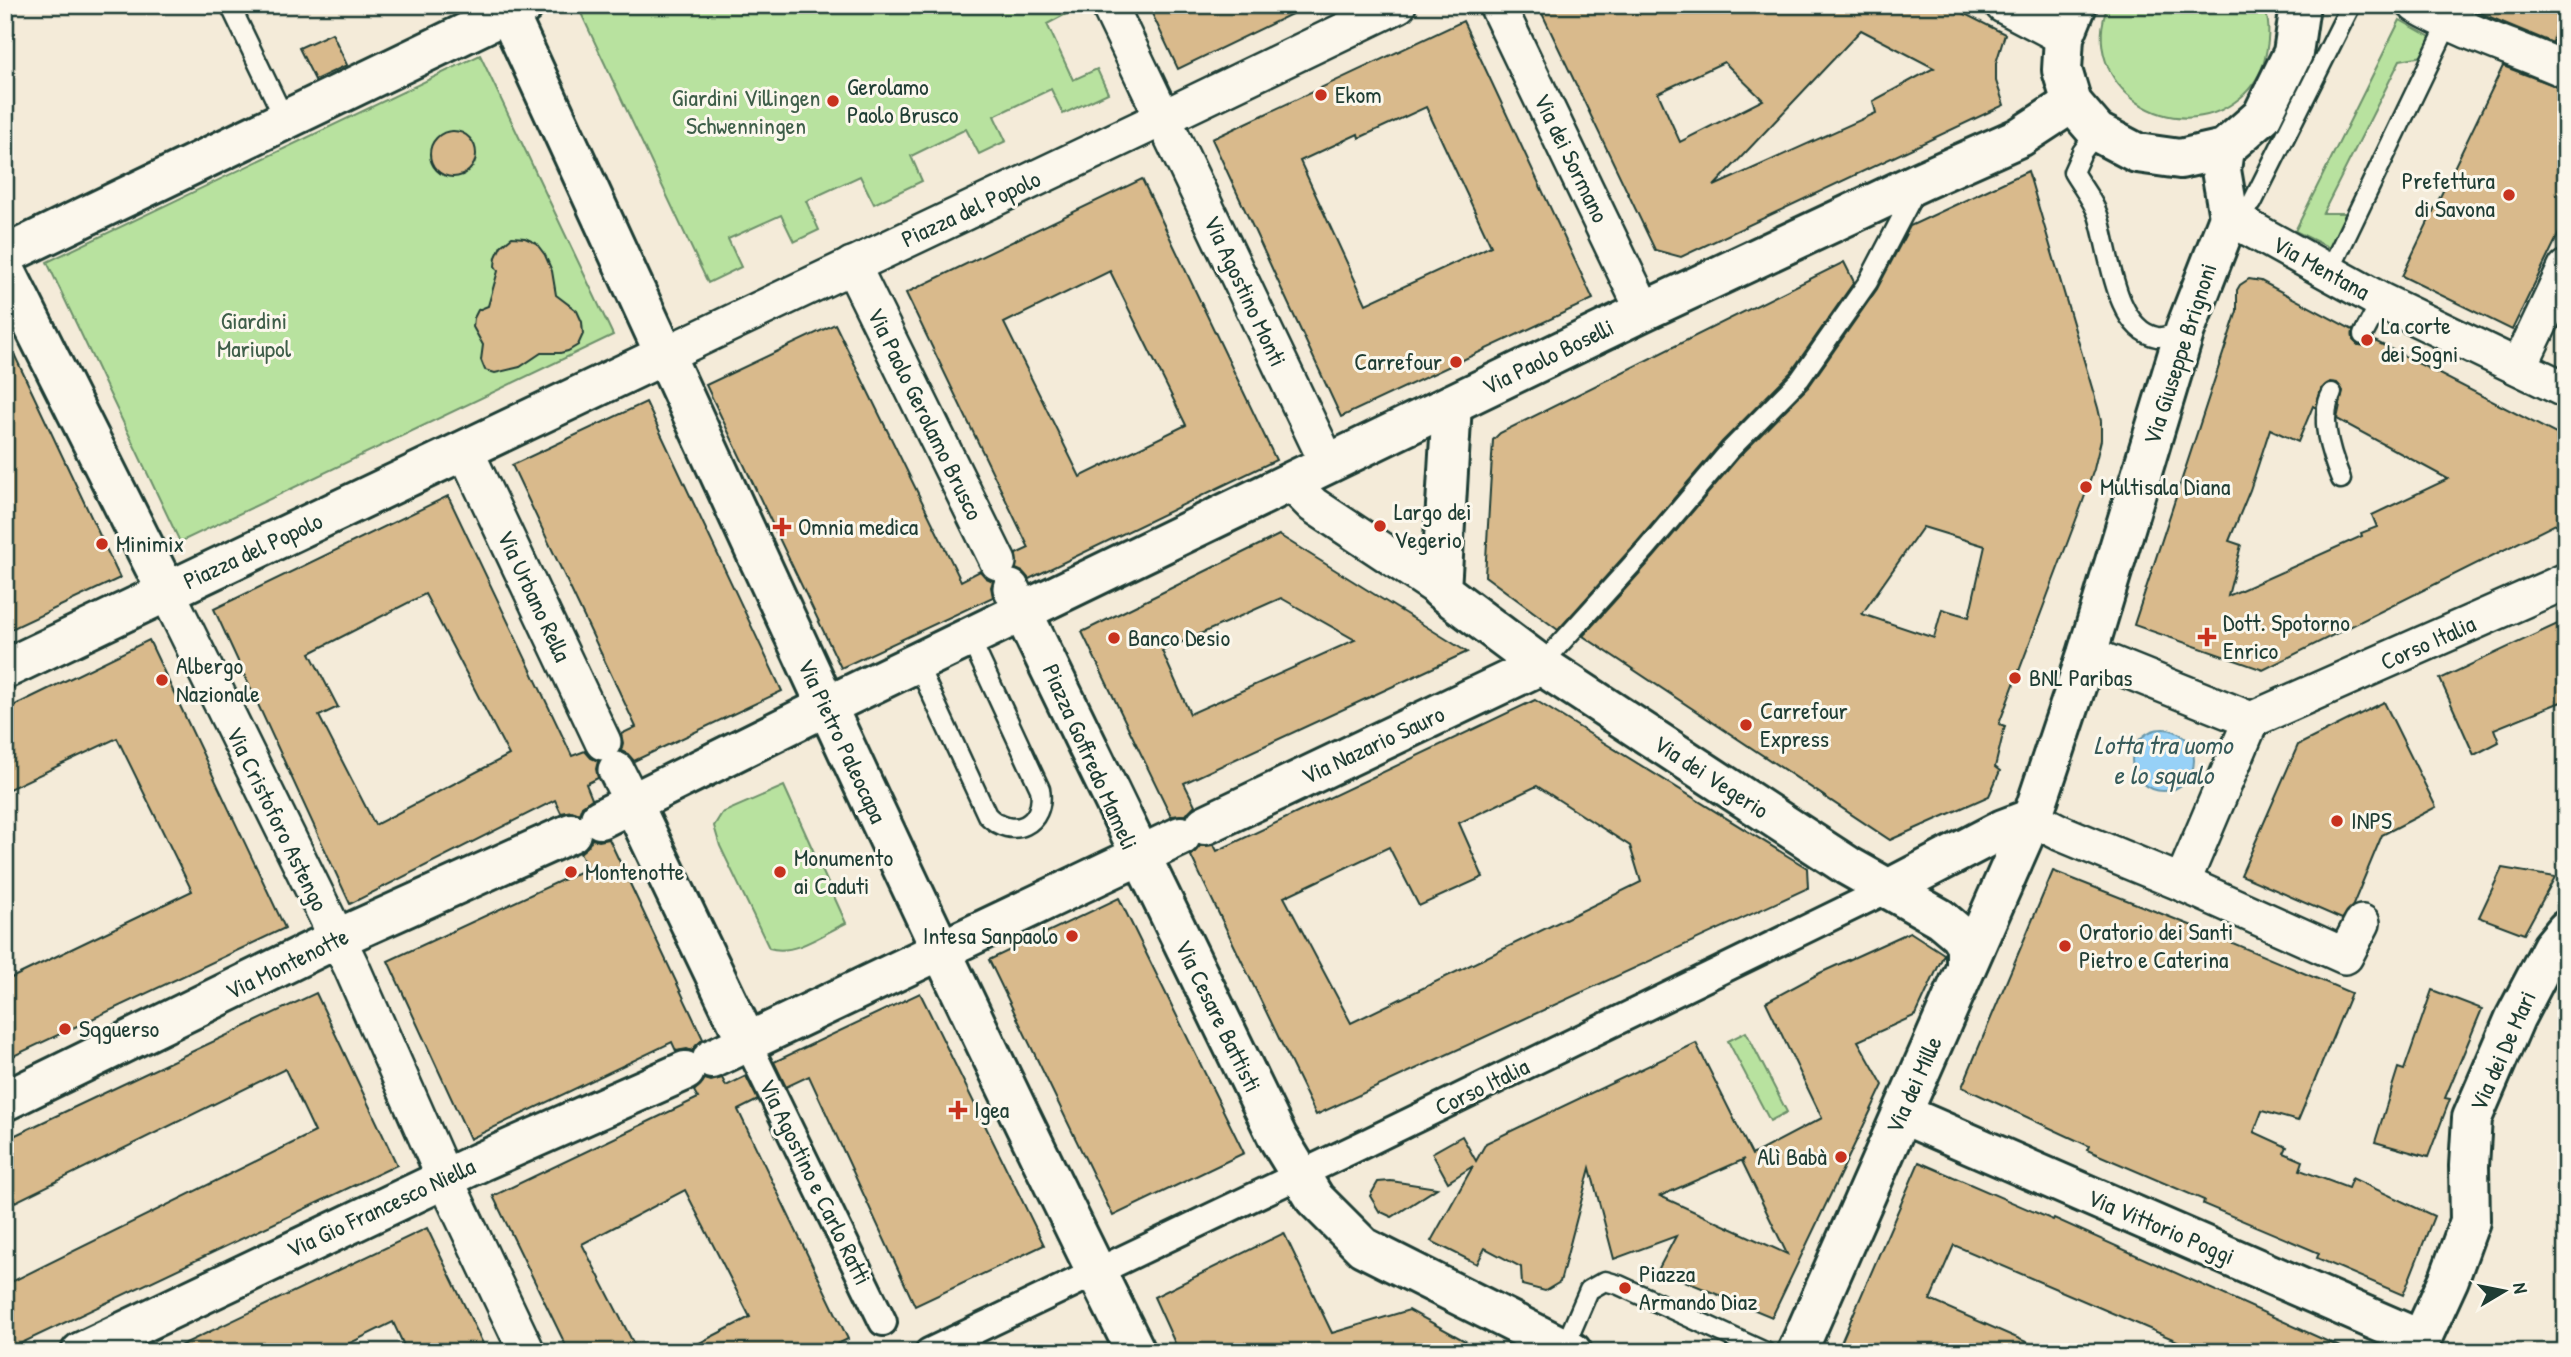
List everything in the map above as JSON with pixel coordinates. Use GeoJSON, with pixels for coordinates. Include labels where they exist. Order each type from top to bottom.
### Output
{"type":"FeatureCollection","features":[{"type":"Feature","properties":{"kind":"street"},"geometry":{"type":"LineString","coordinates":[[1110,5],[1163,118]]}},
{"type":"Feature","properties":{"kind":"street","name":"Piazza del Popolo"},"geometry":{"type":"LineString","coordinates":[[5,269],[166,592],[1398,5]]}},
{"type":"Feature","properties":{"kind":"street","name":"Via dei Sormano"},"geometry":{"type":"LineString","coordinates":[[1497,5],[1644,311]]}},
{"type":"Feature","properties":{"kind":"street"},"geometry":{"type":"LineString","coordinates":[[2003,5],[2071,21],[2062,70],[2072,103],[2096,132],[2137,153],[2180,159],[2224,149],[2262,116],[2293,53],[2300,5]]}},
{"type":"Feature","properties":{"kind":"street"},"geometry":{"type":"LineString","coordinates":[[2416,5],[2448,24],[2519,49],[2566,70]]}},
{"type":"Feature","properties":{"kind":"street"},"geometry":{"type":"LineString","coordinates":[[5,255],[516,9],[666,354]]}},
{"type":"Feature","properties":{"kind":"street","name":"Via Paolo Boselli"},"geometry":{"type":"LineString","coordinates":[[1011,588],[1290,482],[1644,311],[2020,137],[2072,103]]}},
{"type":"Feature","properties":{"kind":"street","name":"Via Agostino Monti"},"geometry":{"type":"LineString","coordinates":[[1163,118],[1328,464]]}},
{"type":"Feature","properties":{"kind":"street"},"geometry":{"type":"LineString","coordinates":[[2224,149],[2221,170],[2229,217]]}},
{"type":"Feature","properties":{"kind":"street","name":"Via Mentana"},"geometry":{"type":"LineString","coordinates":[[2229,217],[2381,301],[2566,390]]}},
{"type":"Feature","properties":{"kind":"street","name":"Via Giuseppe Brignoni"},"geometry":{"type":"LineString","coordinates":[[2032,818],[2087,654],[2185,330],[2229,217]]}},
{"type":"Feature","properties":{"kind":"street","name":"Via Paolo Gerolamo Brusco"},"geometry":{"type":"LineString","coordinates":[[852,265],[1011,588]]}},
{"type":"Feature","properties":{"kind":"street"},"geometry":{"type":"LineString","coordinates":[[2519,367],[2566,268]]}},
{"type":"Feature","properties":{"kind":"street","name":"Via Pietro Paleocapa"},"geometry":{"type":"LineString","coordinates":[[666,354],[800,652],[940,951],[1136,1352]]}},
{"type":"Feature","properties":{"kind":"street"},"geometry":{"type":"LineString","coordinates":[[1441,590],[1452,404]]}},
{"type":"Feature","properties":{"kind":"street","name":"Via Urbano Rella"},"geometry":{"type":"LineString","coordinates":[[465,450],[610,756],[601,819]]}},
{"type":"Feature","properties":{"kind":"street","name":"Via dei Vegerio"},"geometry":{"type":"LineString","coordinates":[[1290,482],[1313,505],[1441,590],[1541,665],[1849,866],[1940,919],[1959,934],[1966,945],[1966,967]]}},
{"type":"Feature","properties":{"kind":"street","name":"Corso Italia"},"geometry":{"type":"LineString","coordinates":[[2250,720],[2566,581]]}},
{"type":"Feature","properties":{"kind":"street"},"geometry":{"type":"LineString","coordinates":[[747,1042],[601,819],[970,638],[1011,588]]}},
{"type":"Feature","properties":{"kind":"street","name":"Piazza Goffredo Mameli"},"geometry":{"type":"LineString","coordinates":[[747,1042],[1140,856],[1011,588]]}},
{"type":"Feature","properties":{"kind":"street"},"geometry":{"type":"LineString","coordinates":[[5,669],[166,592]]}},
{"type":"Feature","properties":{"kind":"street","name":"Via Cristoforo Astengo"},"geometry":{"type":"LineString","coordinates":[[166,592],[351,966],[445,1179],[527,1352]]}},
{"type":"Feature","properties":{"kind":"street"},"geometry":{"type":"LineString","coordinates":[[2087,654],[2250,720],[2182,883]]}},
{"type":"Feature","properties":{"kind":"street","name":"Via Nazario Sauro"},"geometry":{"type":"LineString","coordinates":[[1140,856],[1541,665]]}},
{"type":"Feature","properties":{"kind":"street"},"geometry":{"type":"LineString","coordinates":[[2032,818],[2345,956],[2362,923]]}},
{"type":"Feature","properties":{"kind":"street","name":"Corso Italia"},"geometry":{"type":"LineString","coordinates":[[929,1352],[1888,889],[2003,829],[2032,818]]}},
{"type":"Feature","properties":{"kind":"street","name":"Via dei Mille"},"geometry":{"type":"LineString","coordinates":[[1796,1349],[2032,818]]}},
{"type":"Feature","properties":{"kind":"street","name":"Via Montenotte"},"geometry":{"type":"LineString","coordinates":[[5,1101],[336,939],[601,819]]}},
{"type":"Feature","properties":{"kind":"street","name":"Via Cesare Battisti"},"geometry":{"type":"LineString","coordinates":[[1140,856],[1272,1126],[1298,1175],[1315,1199],[1363,1247],[1568,1350]]}},
{"type":"Feature","properties":{"kind":"street","name":"Via dei De Mari"},"geometry":{"type":"LineString","coordinates":[[2418,1346],[2449,1279],[2470,1221],[2472,1118],[2515,1018],[2552,947],[2566,930]]}},
{"type":"Feature","properties":{"kind":"street","name":"Via Gio Francesco Niella"},"geometry":{"type":"LineString","coordinates":[[80,1352],[445,1179],[747,1042]]}},
{"type":"Feature","properties":{"kind":"street","name":"Via Agostino e Carlo Ratti"},"geometry":{"type":"LineString","coordinates":[[747,1042],[883,1322]]}},
{"type":"Feature","properties":{"kind":"street","name":"Via Vittorio Poggi"},"geometry":{"type":"LineString","coordinates":[[1902,1114],[2418,1346]]}},
{"type":"Feature","properties":{"kind":"lane"},"geometry":{"type":"LineString","coordinates":[[230,5],[285,120]]}},
{"type":"Feature","properties":{"kind":"lane"},"geometry":{"type":"LineString","coordinates":[[2229,217],[2252,203],[2351,5]]}},
{"type":"Feature","properties":{"kind":"lane"},"geometry":{"type":"LineString","coordinates":[[2329,272],[2448,24]]}},
{"type":"Feature","properties":{"kind":"lane"},"geometry":{"type":"LineString","coordinates":[[2096,132],[2082,152],[2073,172],[2098,213],[2113,278],[2128,314],[2145,333],[2159,338],[2185,330]]}},
{"type":"Feature","properties":{"kind":"lane"},"geometry":{"type":"LineString","coordinates":[[1541,665],[1646,549],[1730,450],[1800,379],[1868,282],[1920,181]]}},
{"type":"Feature","properties":{"kind":"lane"},"geometry":{"type":"LineString","coordinates":[[2363,335],[2381,301]]}},
{"type":"Feature","properties":{"kind":"lane"},"geometry":{"type":"LineString","coordinates":[[2332,393],[2328,400],[2326,424],[2332,457],[2341,479]]}},
{"type":"Feature","properties":{"kind":"lane"},"geometry":{"type":"LineString","coordinates":[[917,663],[987,815],[995,824],[1009,829],[1028,824],[1040,809],[1040,789],[970,638]]}},
{"type":"Feature","properties":{"kind":"lane"},"geometry":{"type":"LineString","coordinates":[[1568,1350],[1589,1290],[1605,1281],[1796,1349]]}},
{"type":"Feature","properties":{"kind":"green space","name":"Giardini Villingen Schwenningen"},"geometry":{"type":"Polygon","coordinates":[[[592,5],[1067,5],[1070,12],[1047,24],[1073,80],[1097,69],[1108,93],[1063,114],[1051,89],[994,116],[1006,141],[979,154],[966,129],[911,156],[922,181],[874,204],[860,176],[806,201],[819,230],[794,242],[781,215],[728,239],[741,267],[708,283],[580,11],[592,5]]]}},
{"type":"Feature","properties":{"kind":"green space"},"geometry":{"type":"Polygon","coordinates":[[[2108,5],[2263,5],[2268,31],[2262,69],[2240,98],[2214,113],[2187,118],[2161,114],[2137,102],[2118,84],[2106,61],[2102,34],[2108,5]]]}},
{"type":"Feature","properties":{"kind":"green space"},"geometry":{"type":"Polygon","coordinates":[[[2400,20],[2432,38],[2423,56],[2400,60],[2323,213],[2346,213],[2330,248],[2295,231],[2400,20]]]}},
{"type":"Feature","properties":{"kind":"green space","name":"Giardini Mariupol"},"geometry":{"type":"Polygon","coordinates":[[[480,55],[613,335],[180,542],[47,262],[480,55]]]}},
{"type":"Feature","properties":{"kind":"green space"},"geometry":{"type":"Polygon","coordinates":[[[784,786],[846,923],[809,943],[779,950],[769,948],[720,846],[714,826],[722,813],[784,786]]]}},
{"type":"Feature","properties":{"kind":"green space"},"geometry":{"type":"Polygon","coordinates":[[[1746,1032],[1787,1112],[1770,1121],[1728,1041],[1746,1032]]]}},
{"type":"Feature","properties":{"kind":"water","name":"Lotta tra uomo e lo squalo"},"geometry":{"type":"Polygon","coordinates":[[[2163,729],[2175,731],[2185,738],[2192,748],[2192,772],[2185,782],[2175,789],[2163,791],[2151,789],[2141,782],[2134,772],[2132,760],[2134,748],[2141,738],[2151,731],[2163,729]]]}},
{"type":"Feature","properties":{"kind":"building"},"geometry":{"type":"Polygon","coordinates":[[[1148,5],[1310,5],[1178,69],[1148,5]]]}},
{"type":"Feature","properties":{"kind":"building"},"geometry":{"type":"Polygon","coordinates":[[[1538,5],[1947,5],[2005,34],[1996,63],[1996,81],[2004,105],[1681,257],[1655,250],[1538,5]],[[1861,30],[1714,186],[1876,113],[1873,101],[1934,68],[1861,30]],[[1724,62],[1658,93],[1680,142],[1763,100],[1724,62]]]}},
{"type":"Feature","properties":{"kind":"building"},"geometry":{"type":"Polygon","coordinates":[[[2461,5],[2534,5],[2557,15],[2553,43],[2461,5]]]}},
{"type":"Feature","properties":{"kind":"building"},"geometry":{"type":"Polygon","coordinates":[[[1463,21],[1593,299],[1341,417],[1212,139],[1463,21]],[[1426,107],[1359,138],[1358,134],[1300,161],[1366,304],[1491,246],[1426,107]]]}},
{"type":"Feature","properties":{"kind":"building"},"geometry":{"type":"Polygon","coordinates":[[[332,33],[347,65],[315,80],[299,48],[332,33]]]}},
{"type":"Feature","properties":{"kind":"building"},"geometry":{"type":"Polygon","coordinates":[[[2503,66],[2566,90],[2566,219],[2512,330],[2402,276],[2503,66]]]}},
{"type":"Feature","properties":{"kind":"building"},"geometry":{"type":"Polygon","coordinates":[[[453,131],[469,138],[476,154],[469,170],[453,177],[437,170],[430,154],[437,138],[453,131]]]}},
{"type":"Feature","properties":{"kind":"building"},"geometry":{"type":"Polygon","coordinates":[[[2028,171],[2098,408],[2101,440],[2082,504],[1999,724],[2005,726],[1995,767],[2000,771],[1989,796],[1890,840],[1583,636],[1738,458],[1809,386],[1877,289],[1910,226],[2028,171]],[[1923,527],[1862,614],[1934,638],[1942,609],[1969,617],[1985,546],[1923,527]]]}},
{"type":"Feature","properties":{"kind":"building"},"geometry":{"type":"Polygon","coordinates":[[[1142,179],[1276,460],[1029,579],[1016,569],[1016,554],[1029,548],[906,293],[1142,179]],[[1110,271],[1004,323],[1080,477],[1186,425],[1110,271]]]}},
{"type":"Feature","properties":{"kind":"building"},"geometry":{"type":"Polygon","coordinates":[[[512,237],[525,238],[536,243],[545,255],[552,271],[556,295],[577,311],[583,334],[578,345],[568,351],[541,353],[520,367],[495,373],[485,370],[481,360],[483,345],[473,327],[474,318],[478,310],[488,306],[498,271],[495,266],[496,257],[501,246],[512,237]]]}},
{"type":"Feature","properties":{"kind":"building"},"geometry":{"type":"Polygon","coordinates":[[[1844,262],[1854,282],[1791,372],[1722,442],[1558,630],[1485,576],[1493,440],[1500,433],[1844,262]]]}},
{"type":"Feature","properties":{"kind":"building"},"geometry":{"type":"Polygon","coordinates":[[[2249,279],[2261,281],[2353,330],[2353,340],[2358,345],[2368,345],[2373,340],[2566,439],[2566,519],[2263,670],[2134,625],[2237,311],[2237,290],[2249,279]],[[2330,382],[2321,389],[2316,408],[2313,406],[2298,442],[2270,429],[2250,490],[2229,541],[2241,545],[2228,596],[2362,536],[2361,533],[2377,527],[2372,515],[2448,479],[2337,419],[2343,391],[2337,383],[2330,382]]]}},
{"type":"Feature","properties":{"kind":"building"},"geometry":{"type":"Polygon","coordinates":[[[835,324],[961,581],[980,571],[993,581],[993,597],[841,668],[706,385],[835,324]]]}},
{"type":"Feature","properties":{"kind":"building"},"geometry":{"type":"Polygon","coordinates":[[[5,335],[120,578],[5,632],[5,335]]]}},
{"type":"Feature","properties":{"kind":"building"},"geometry":{"type":"Polygon","coordinates":[[[646,402],[782,691],[634,761],[621,751],[621,734],[636,727],[512,465],[646,402]]]}},
{"type":"Feature","properties":{"kind":"building"},"geometry":{"type":"Polygon","coordinates":[[[448,496],[572,756],[585,751],[598,761],[598,778],[586,784],[592,799],[582,806],[579,814],[572,811],[561,813],[555,800],[350,904],[214,609],[448,496]],[[425,594],[310,653],[338,707],[319,716],[375,825],[509,755],[425,594]]]}},
{"type":"Feature","properties":{"kind":"building"},"geometry":{"type":"Polygon","coordinates":[[[1279,535],[1467,652],[1184,783],[1195,805],[1186,815],[1171,816],[1082,632],[1279,535]],[[1281,598],[1162,651],[1190,714],[1355,640],[1281,598]]]}},
{"type":"Feature","properties":{"kind":"building"},"geometry":{"type":"Polygon","coordinates":[[[2566,620],[2566,700],[2494,729],[2499,742],[2474,755],[2440,679],[2566,620]]]}},
{"type":"Feature","properties":{"kind":"building"},"geometry":{"type":"Polygon","coordinates":[[[149,640],[285,928],[5,1060],[5,981],[192,891],[117,738],[5,791],[5,710],[149,640]]]}},
{"type":"Feature","properties":{"kind":"building"},"geometry":{"type":"Polygon","coordinates":[[[1535,700],[1807,868],[1808,888],[1316,1115],[1191,856],[1200,846],[1214,845],[1217,851],[1535,700]],[[1537,786],[1459,823],[1483,877],[1419,906],[1389,847],[1284,897],[1351,1023],[1641,882],[1630,846],[1537,786]]]}},
{"type":"Feature","properties":{"kind":"building","name":"INPS"},"geometry":{"type":"Polygon","coordinates":[[[2384,702],[2436,807],[2382,835],[2353,905],[2342,919],[2241,875],[2298,745],[2384,702]]]}},
{"type":"Feature","properties":{"kind":"building"},"geometry":{"type":"Polygon","coordinates":[[[592,839],[609,839],[703,1039],[692,1051],[676,1051],[672,1042],[470,1139],[388,961],[588,868],[580,853],[592,839]]]}},
{"type":"Feature","properties":{"kind":"building"},"geometry":{"type":"Polygon","coordinates":[[[2502,868],[2555,877],[2524,934],[2479,917],[2502,868]]]}},
{"type":"Feature","properties":{"kind":"building"},"geometry":{"type":"Polygon","coordinates":[[[2053,871],[2351,993],[2298,1121],[2262,1111],[2254,1132],[2287,1147],[2284,1153],[2303,1161],[2300,1170],[2348,1188],[2352,1178],[2434,1216],[2403,1295],[2317,1258],[2319,1253],[2203,1204],[2204,1200],[2087,1150],[2089,1146],[1962,1087],[2053,871]]]}},
{"type":"Feature","properties":{"kind":"building"},"geometry":{"type":"Polygon","coordinates":[[[1119,898],[1244,1153],[1113,1216],[989,960],[1119,898]]]}},
{"type":"Feature","properties":{"kind":"building"},"geometry":{"type":"Polygon","coordinates":[[[1910,932],[1944,954],[1916,1015],[1858,1041],[1883,1085],[1772,1317],[1658,1270],[1676,1236],[1614,1259],[1590,1168],[1560,1282],[1545,1291],[1522,1285],[1521,1267],[1485,1248],[1477,1264],[1431,1241],[1473,1166],[1448,1182],[1432,1153],[1462,1136],[1476,1161],[1486,1143],[1696,1043],[1752,1155],[1822,1118],[1766,1002],[1820,973],[1910,932]],[[1745,1159],[1660,1196],[1787,1254],[1742,1161],[1745,1159]]]}},
{"type":"Feature","properties":{"kind":"building"},"geometry":{"type":"Polygon","coordinates":[[[2432,990],[2482,1009],[2445,1098],[2450,1099],[2428,1157],[2375,1142],[2398,1068],[2404,1070],[2432,990]]]}},
{"type":"Feature","properties":{"kind":"building"},"geometry":{"type":"Polygon","coordinates":[[[316,993],[397,1165],[5,1351],[5,1285],[315,1132],[285,1069],[5,1207],[5,1140],[316,993]]]}},
{"type":"Feature","properties":{"kind":"building"},"geometry":{"type":"Polygon","coordinates":[[[920,993],[1044,1245],[915,1306],[809,1076],[786,1087],[774,1062],[920,993]]]}},
{"type":"Feature","properties":{"kind":"building"},"geometry":{"type":"Polygon","coordinates":[[[746,1076],[758,1100],[738,1110],[848,1339],[821,1352],[682,1352],[750,1317],[685,1190],[582,1244],[638,1352],[569,1352],[493,1196],[698,1098],[694,1091],[705,1079],[711,1081],[722,1078],[726,1086],[746,1076]]]}},
{"type":"Feature","properties":{"kind":"building"},"geometry":{"type":"Polygon","coordinates":[[[1919,1162],[2053,1220],[2054,1218],[2351,1352],[2203,1352],[1954,1245],[1930,1300],[2049,1352],[1855,1352],[1840,1345],[1919,1162]]]}},
{"type":"Feature","properties":{"kind":"building"},"geometry":{"type":"Polygon","coordinates":[[[1391,1181],[1437,1188],[1392,1217],[1379,1211],[1370,1196],[1378,1182],[1391,1181]]]}},
{"type":"Feature","properties":{"kind":"building"},"geometry":{"type":"Polygon","coordinates":[[[427,1228],[487,1352],[407,1352],[393,1322],[332,1352],[167,1352],[427,1228]]]}},
{"type":"Feature","properties":{"kind":"building"},"geometry":{"type":"Polygon","coordinates":[[[1284,1233],[1332,1333],[1409,1310],[1485,1352],[1179,1352],[1154,1297],[1284,1233]]]}},
{"type":"Feature","properties":{"kind":"place","name":"Ekom"},"geometry":{"type":"Point","coordinates":[1321,95]}},
{"type":"Feature","properties":{"kind":"place","name":"Gerolamo Paolo Brusco"},"geometry":{"type":"Point","coordinates":[833,101]}},
{"type":"Feature","properties":{"kind":"place","name":"Prefettura di Savona"},"geometry":{"type":"Point","coordinates":[2509,195]}},
{"type":"Feature","properties":{"kind":"place","name":"La corte dei Sogni"},"geometry":{"type":"Point","coordinates":[2367,340]}},
{"type":"Feature","properties":{"kind":"place","name":"Carrefour"},"geometry":{"type":"Point","coordinates":[1456,362]}},
{"type":"Feature","properties":{"kind":"place","name":"Multisala Diana"},"geometry":{"type":"Point","coordinates":[2086,487]}},
{"type":"Feature","properties":{"kind":"place","name":"Largo dei Vegerio"},"geometry":{"type":"Point","coordinates":[1380,526]}},
{"type":"Feature","properties":{"kind":"place","name":"Omnia medica"},"geometry":{"type":"Point","coordinates":[782,527]}},
{"type":"Feature","properties":{"kind":"place","name":"Minimix"},"geometry":{"type":"Point","coordinates":[102,544]}},
{"type":"Feature","properties":{"kind":"place","name":"Dott. Spotorno Enrico"},"geometry":{"type":"Point","coordinates":[2207,637]}},
{"type":"Feature","properties":{"kind":"place","name":"Banco Desio"},"geometry":{"type":"Point","coordinates":[1114,638]}},
{"type":"Feature","properties":{"kind":"place","name":"BNL Paribas"},"geometry":{"type":"Point","coordinates":[2015,678]}},
{"type":"Feature","properties":{"kind":"place","name":"Albergo Nazionale"},"geometry":{"type":"Point","coordinates":[162,680]}},
{"type":"Feature","properties":{"kind":"place","name":"Carrefour Express"},"geometry":{"type":"Point","coordinates":[1746,725]}},
{"type":"Feature","properties":{"kind":"place","name":"INPS"},"geometry":{"type":"Point","coordinates":[2337,821]}},
{"type":"Feature","properties":{"kind":"place","name":"Montenotte"},"geometry":{"type":"Point","coordinates":[571,872]}},
{"type":"Feature","properties":{"kind":"place","name":"Monumento ai Caduti"},"geometry":{"type":"Point","coordinates":[780,872]}},
{"type":"Feature","properties":{"kind":"place","name":"Intesa Sanpaolo"},"geometry":{"type":"Point","coordinates":[1072,936]}},
{"type":"Feature","properties":{"kind":"place","name":"Oratorio dei Santi Pietro e Caterina"},"geometry":{"type":"Point","coordinates":[2065,946]}},
{"type":"Feature","properties":{"kind":"place","name":"Sqguerso"},"geometry":{"type":"Point","coordinates":[65,1029]}},
{"type":"Feature","properties":{"kind":"place","name":"Igea"},"geometry":{"type":"Point","coordinates":[958,1110]}},
{"type":"Feature","properties":{"kind":"place","name":"Alì Babà"},"geometry":{"type":"Point","coordinates":[1841,1157]}},
{"type":"Feature","properties":{"kind":"place","name":"Piazza Armando Diaz"},"geometry":{"type":"Point","coordinates":[1625,1288]}}]}
